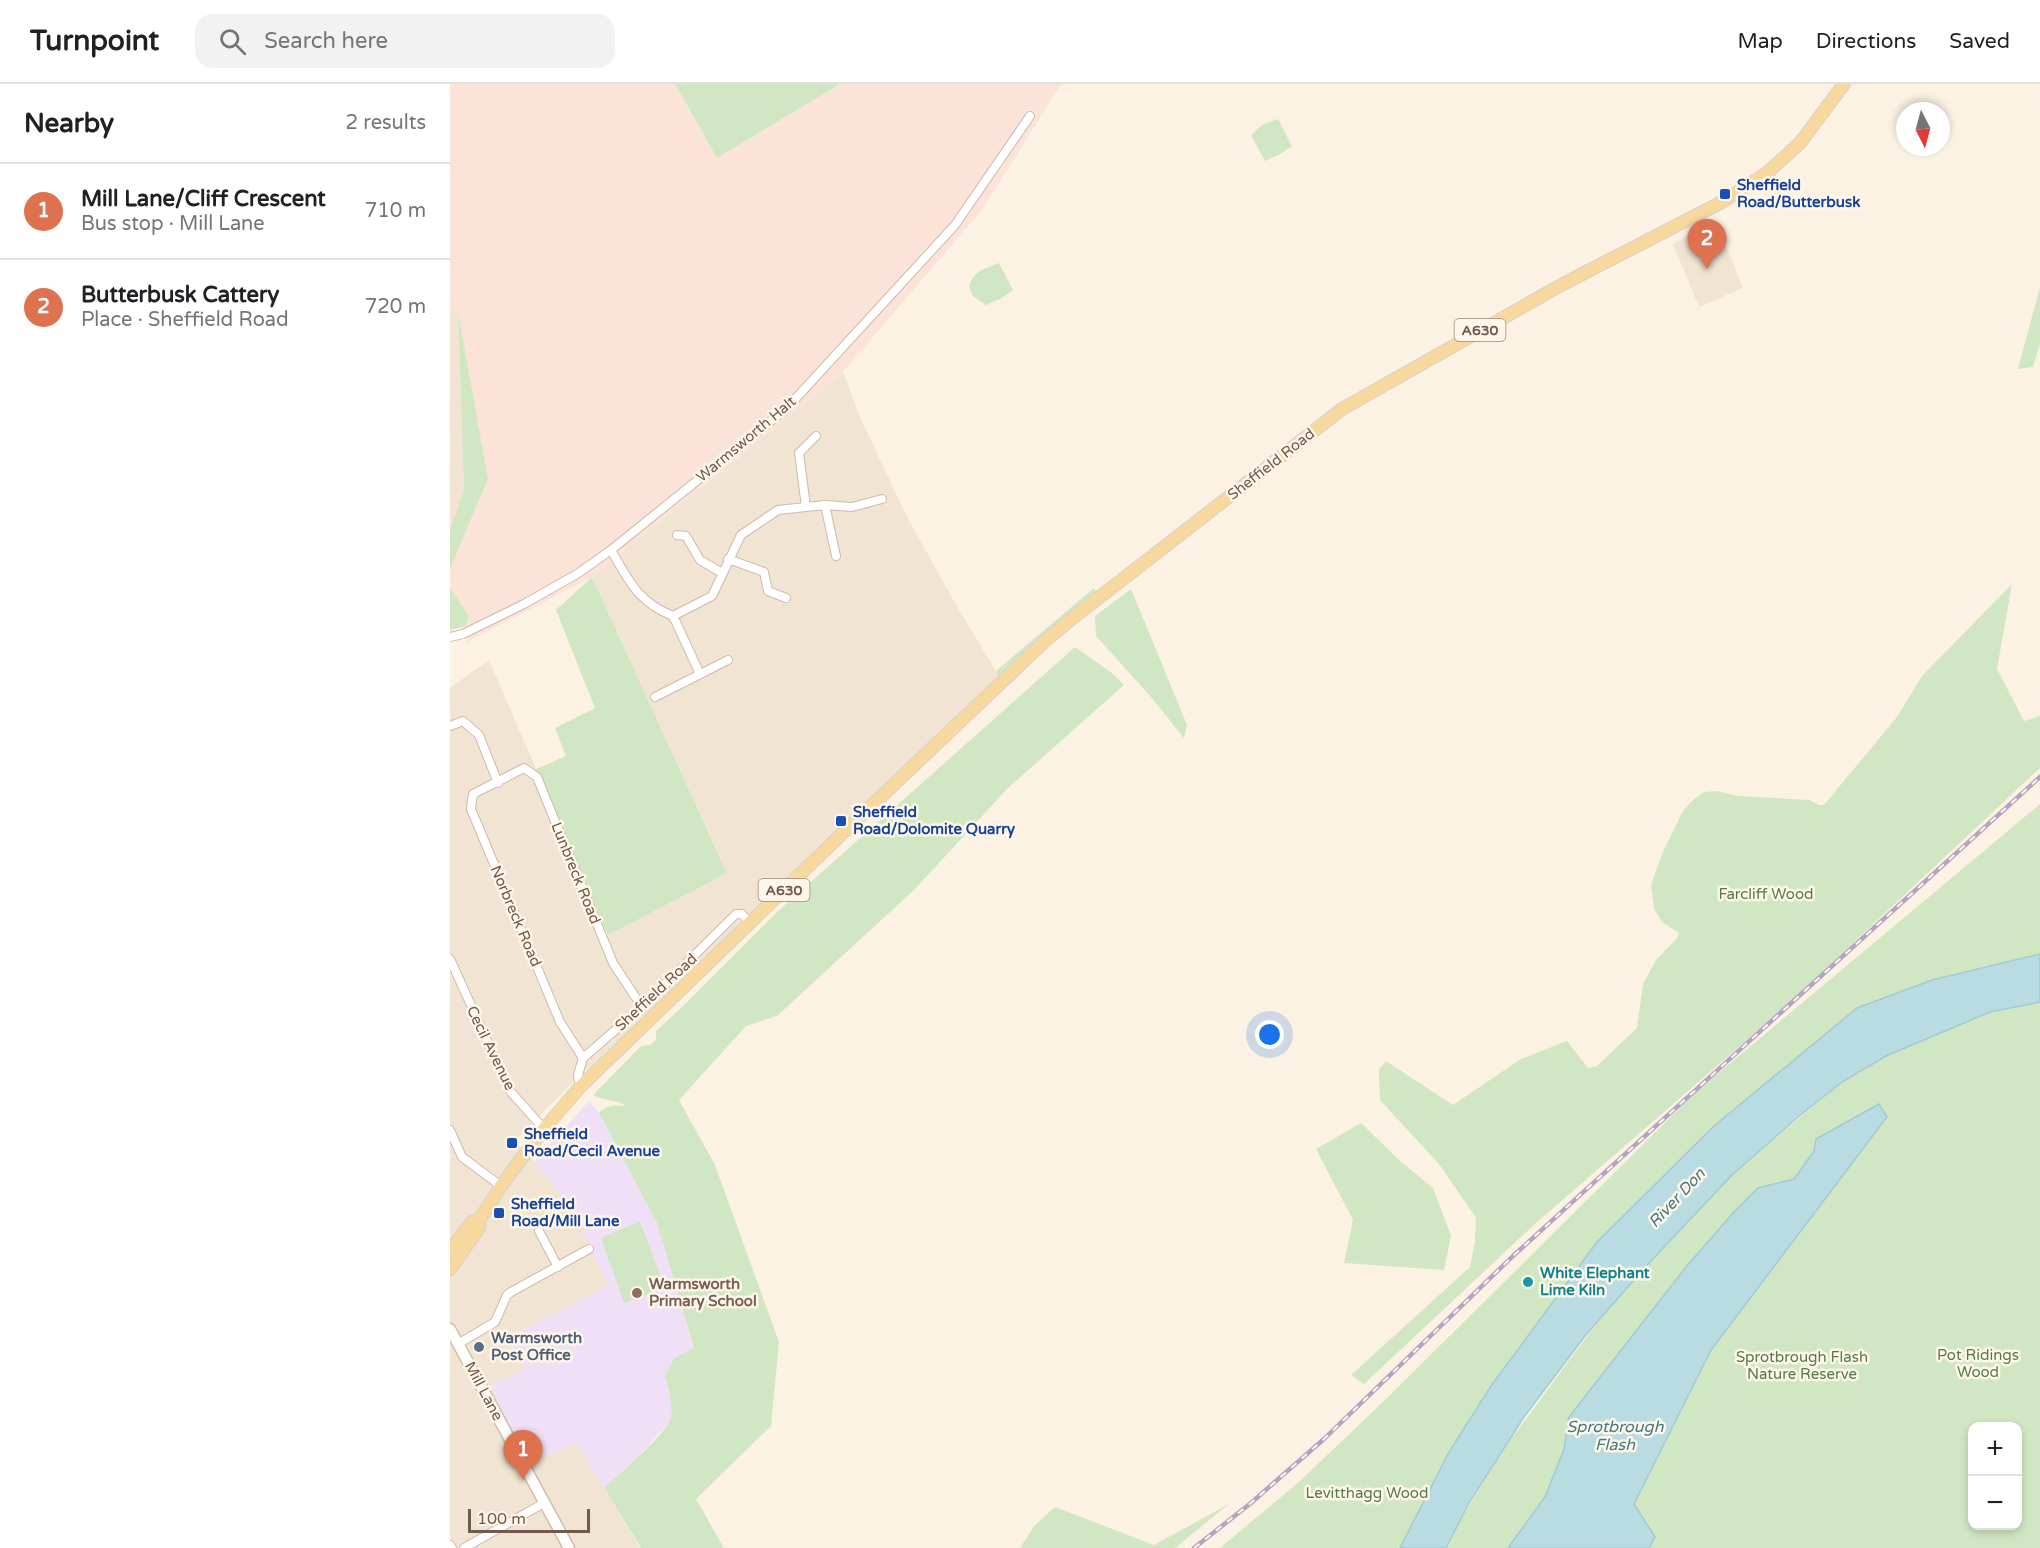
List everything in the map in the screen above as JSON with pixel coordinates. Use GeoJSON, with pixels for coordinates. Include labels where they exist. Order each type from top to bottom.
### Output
{"type":"FeatureCollection","features":[{"type":"Feature","properties":{"kind":"main road","name":"Sheffield Road"},"geometry":{"type":"LineString","coordinates":[[450,1269],[479,1228],[480,1219],[501,1186],[544,1129],[580,1087],[1046,640],[1342,408],[1563,284],[1722,202],[1768,172],[1800,143],[1844,84]]}},
{"type":"Feature","properties":{"kind":"main road","name":"Sheffield Road"},"geometry":{"type":"LineString","coordinates":[[450,1250],[472,1222],[480,1219]]}},
{"type":"Feature","properties":{"kind":"street","name":"Warmsworth Halt"},"geometry":{"type":"LineString","coordinates":[[450,637],[463,634],[524,604],[578,574],[787,408],[955,225],[1030,116]]}},
{"type":"Feature","properties":{"kind":"street"},"geometry":{"type":"LineString","coordinates":[[806,507],[799,453],[816,436]]}},
{"type":"Feature","properties":{"kind":"street"},"geometry":{"type":"LineString","coordinates":[[673,616],[712,596],[741,534],[778,510],[825,505],[852,507],[882,499]]}},
{"type":"Feature","properties":{"kind":"street"},"geometry":{"type":"LineString","coordinates":[[825,505],[836,556]]}},
{"type":"Feature","properties":{"kind":"street"},"geometry":{"type":"LineString","coordinates":[[694,529],[682,535],[700,561],[722,573]]}},
{"type":"Feature","properties":{"kind":"street"},"geometry":{"type":"LineString","coordinates":[[611,550],[637,592],[656,609],[673,616],[700,674]]}},
{"type":"Feature","properties":{"kind":"street"},"geometry":{"type":"LineString","coordinates":[[729,559],[764,572],[768,591],[786,598]]}},
{"type":"Feature","properties":{"kind":"street"},"geometry":{"type":"LineString","coordinates":[[655,697],[728,660]]}},
{"type":"Feature","properties":{"kind":"street"},"geometry":{"type":"LineString","coordinates":[[450,726],[463,720],[479,735],[498,783]]}},
{"type":"Feature","properties":{"kind":"street","name":"Lunbreck Road"},"geometry":{"type":"LineString","coordinates":[[498,783],[524,768],[537,777],[613,963],[642,1007]]}},
{"type":"Feature","properties":{"kind":"street","name":"Norbreck Road"},"geometry":{"type":"LineString","coordinates":[[498,783],[473,794],[471,809],[560,1022],[583,1058]]}},
{"type":"Feature","properties":{"kind":"street","name":"Sheffield Road"},"geometry":{"type":"LineString","coordinates":[[583,1058],[642,1007],[736,914],[742,914],[749,923]]}},
{"type":"Feature","properties":{"kind":"street","name":"Cecil Avenue"},"geometry":{"type":"LineString","coordinates":[[450,959],[510,1091],[544,1129]]}},
{"type":"Feature","properties":{"kind":"street"},"geometry":{"type":"LineString","coordinates":[[580,1087],[578,1074],[583,1058]]}},
{"type":"Feature","properties":{"kind":"street"},"geometry":{"type":"LineString","coordinates":[[450,1130],[462,1157],[501,1186]]}},
{"type":"Feature","properties":{"kind":"street"},"geometry":{"type":"LineString","coordinates":[[539,1231],[558,1267]]}},
{"type":"Feature","properties":{"kind":"street"},"geometry":{"type":"LineString","coordinates":[[458,1344],[495,1322],[507,1295],[511,1292],[589,1249]]}},
{"type":"Feature","properties":{"kind":"street","name":"Mill Lane"},"geometry":{"type":"LineString","coordinates":[[450,1329],[569,1548]]}},
{"type":"Feature","properties":{"kind":"street"},"geometry":{"type":"LineString","coordinates":[[464,1548],[544,1503]]}},
{"type":"Feature","properties":{"kind":"shaded area"},"geometry":{"type":"Polygon","coordinates":[[[450,84],[675,84],[717,158],[840,84],[1061,84],[982,210],[843,372],[592,577],[467,642],[466,626],[469,616],[450,588],[450,569],[488,479],[458,311],[450,310],[450,84]]]}},
{"type":"Feature","properties":{"kind":"shaded area"},"geometry":{"type":"Polygon","coordinates":[[[1716,221],[1743,288],[1699,307],[1673,244],[1716,221]]]}},
{"type":"Feature","properties":{"kind":"shaded area"},"geometry":{"type":"Polygon","coordinates":[[[450,310],[458,311],[464,491],[450,530],[450,310]]]}},
{"type":"Feature","properties":{"kind":"shaded area"},"geometry":{"type":"Polygon","coordinates":[[[843,372],[860,417],[907,517],[1002,681],[565,1090],[515,1141],[542,1170],[569,1206],[610,1285],[517,1333],[520,1339],[511,1345],[525,1369],[490,1387],[576,1442],[640,1548],[450,1548],[450,688],[489,660],[608,935],[727,872],[592,577],[843,372]]]}},
{"type":"Feature","properties":{"kind":"shaded area","name":"Warmsworth Primary School"},"geometry":{"type":"Polygon","coordinates":[[[589,1101],[599,1113],[657,1223],[694,1349],[674,1358],[665,1376],[672,1402],[671,1420],[637,1458],[604,1488],[576,1442],[531,1464],[490,1387],[525,1369],[511,1344],[520,1339],[517,1333],[609,1285],[569,1206],[542,1170],[533,1163],[589,1101]]]}},
{"type":"Feature","properties":{"kind":"green space"},"geometry":{"type":"Polygon","coordinates":[[[675,84],[840,84],[717,158],[675,84]]]}},
{"type":"Feature","properties":{"kind":"green space"},"geometry":{"type":"Polygon","coordinates":[[[1278,119],[1292,146],[1265,161],[1251,135],[1262,125],[1278,119]]]}},
{"type":"Feature","properties":{"kind":"green space"},"geometry":{"type":"Polygon","coordinates":[[[999,263],[1013,290],[986,305],[973,296],[969,286],[977,273],[999,263]]]}},
{"type":"Feature","properties":{"kind":"green space"},"geometry":{"type":"Polygon","coordinates":[[[2040,287],[2040,344],[2033,367],[2018,369],[2040,287]]]}},
{"type":"Feature","properties":{"kind":"green space"},"geometry":{"type":"Polygon","coordinates":[[[458,311],[488,479],[450,569],[450,530],[464,491],[458,311]]]}},
{"type":"Feature","properties":{"kind":"green space"},"geometry":{"type":"Polygon","coordinates":[[[592,577],[727,873],[608,935],[536,769],[566,756],[555,728],[595,708],[556,610],[592,577]]]}},
{"type":"Feature","properties":{"kind":"green space","name":"Farcliff Wood"},"geometry":{"type":"Polygon","coordinates":[[[2012,584],[1997,669],[2024,721],[2040,716],[2040,768],[1786,1006],[1536,1223],[1364,1384],[1351,1375],[1470,1267],[1475,1241],[1476,1218],[1439,1164],[1380,1100],[1379,1069],[1386,1061],[1453,1105],[1521,1059],[1567,1041],[1588,1068],[1597,1066],[1637,1028],[1643,984],[1656,960],[1679,933],[1662,922],[1654,909],[1651,885],[1662,854],[1683,811],[1704,792],[1716,791],[1738,796],[1809,800],[1824,805],[1897,717],[1922,676],[2012,584]]]}},
{"type":"Feature","properties":{"kind":"green space"},"geometry":{"type":"Polygon","coordinates":[[[450,588],[469,616],[466,626],[450,630],[450,588]]]}},
{"type":"Feature","properties":{"kind":"green space"},"geometry":{"type":"Polygon","coordinates":[[[1094,588],[1098,594],[1000,678],[996,671],[1094,588]]]}},
{"type":"Feature","properties":{"kind":"green space"},"geometry":{"type":"Polygon","coordinates":[[[1131,589],[1187,725],[1184,738],[1096,636],[1095,616],[1131,589]]]}},
{"type":"Feature","properties":{"kind":"green space"},"geometry":{"type":"Polygon","coordinates":[[[1075,647],[1112,673],[1124,685],[1007,789],[915,889],[777,1016],[746,1026],[679,1100],[715,1165],[779,1342],[771,1426],[696,1499],[724,1548],[641,1548],[604,1488],[662,1433],[668,1424],[671,1407],[665,1376],[674,1358],[694,1348],[657,1223],[599,1113],[608,1107],[626,1106],[593,1095],[641,1046],[650,1045],[656,1040],[656,1031],[777,912],[1075,647]]]}},
{"type":"Feature","properties":{"kind":"green space","name":"Levitthagg Wood"},"geometry":{"type":"Polygon","coordinates":[[[2040,804],[2040,954],[1932,980],[1857,1008],[1714,1126],[1597,1242],[1491,1386],[1449,1452],[1400,1548],[1220,1548],[1300,1481],[1385,1400],[1698,1090],[2040,804]]]}},
{"type":"Feature","properties":{"kind":"green space","name":"Sprotbrough Flash Nature Reserve"},"geometry":{"type":"Polygon","coordinates":[[[2040,1002],[2040,1548],[1447,1548],[1458,1524],[1503,1450],[1590,1332],[1648,1264],[1732,1175],[1842,1082],[1886,1056],[1990,1012],[2040,1002]]]}},
{"type":"Feature","properties":{"kind":"green space"},"geometry":{"type":"Polygon","coordinates":[[[1361,1123],[1400,1161],[1433,1188],[1451,1236],[1444,1270],[1344,1263],[1353,1220],[1316,1149],[1361,1123]]]}},
{"type":"Feature","properties":{"kind":"green space"},"geometry":{"type":"Polygon","coordinates":[[[640,1221],[665,1288],[624,1303],[601,1238],[640,1221]]]}},
{"type":"Feature","properties":{"kind":"green space"},"geometry":{"type":"Polygon","coordinates":[[[1229,1504],[1175,1548],[1020,1548],[1035,1525],[1055,1507],[1154,1545],[1229,1504]]]}},
{"type":"Feature","properties":{"kind":"water","name":"River Don"},"geometry":{"type":"Polygon","coordinates":[[[2040,954],[2040,1002],[1990,1012],[1886,1056],[1842,1082],[1732,1175],[1648,1264],[1585,1336],[1524,1417],[1469,1503],[1446,1548],[1400,1548],[1449,1452],[1491,1386],[1597,1242],[1714,1126],[1857,1008],[1932,980],[2040,954]]]}},
{"type":"Feature","properties":{"kind":"water","name":"Sprotbrough Flash"},"geometry":{"type":"Polygon","coordinates":[[[1879,1104],[1887,1117],[1711,1350],[1634,1504],[1655,1537],[1649,1548],[1508,1548],[1545,1497],[1564,1449],[1569,1417],[1686,1267],[1758,1188],[1794,1179],[1814,1151],[1816,1139],[1879,1104]]]}},
{"type":"Feature","properties":{"kind":"railway"},"geometry":{"type":"LineString","coordinates":[[1194,1548],[1251,1503],[1324,1439],[1513,1256],[2040,777]]}},
{"type":"Feature","properties":{"kind":"place","name":"Sheffield Road/Butterbusk"},"geometry":{"type":"Point","coordinates":[1725,194]}},
{"type":"Feature","properties":{"kind":"place","name":"Butterbusk Cattery"},"geometry":{"type":"Point","coordinates":[1707,269]}},
{"type":"Feature","properties":{"kind":"place","name":"Sheffield Road/Dolomite Quarry"},"geometry":{"type":"Point","coordinates":[841,821]}},
{"type":"Feature","properties":{"kind":"place","name":"Sheffield Road/Cecil Avenue"},"geometry":{"type":"Point","coordinates":[512,1143]}},
{"type":"Feature","properties":{"kind":"place","name":"Sheffield Road/Mill Lane"},"geometry":{"type":"Point","coordinates":[499,1213]}},
{"type":"Feature","properties":{"kind":"place","name":"White Elephant Lime Kiln"},"geometry":{"type":"Point","coordinates":[1528,1282]}},
{"type":"Feature","properties":{"kind":"place","name":"Warmsworth Primary School"},"geometry":{"type":"Point","coordinates":[637,1293]}},
{"type":"Feature","properties":{"kind":"place","name":"Warmsworth Post Office"},"geometry":{"type":"Point","coordinates":[479,1347]}},
{"type":"Feature","properties":{"kind":"place","name":"Mill Lane/Cliff Crescent"},"geometry":{"type":"Point","coordinates":[523,1480]}},
{"type":"Feature","properties":{"kind":"park label","name":"Pot Ridings Wood"},"geometry":{"type":"Point","coordinates":[1978,1364]}}]}
